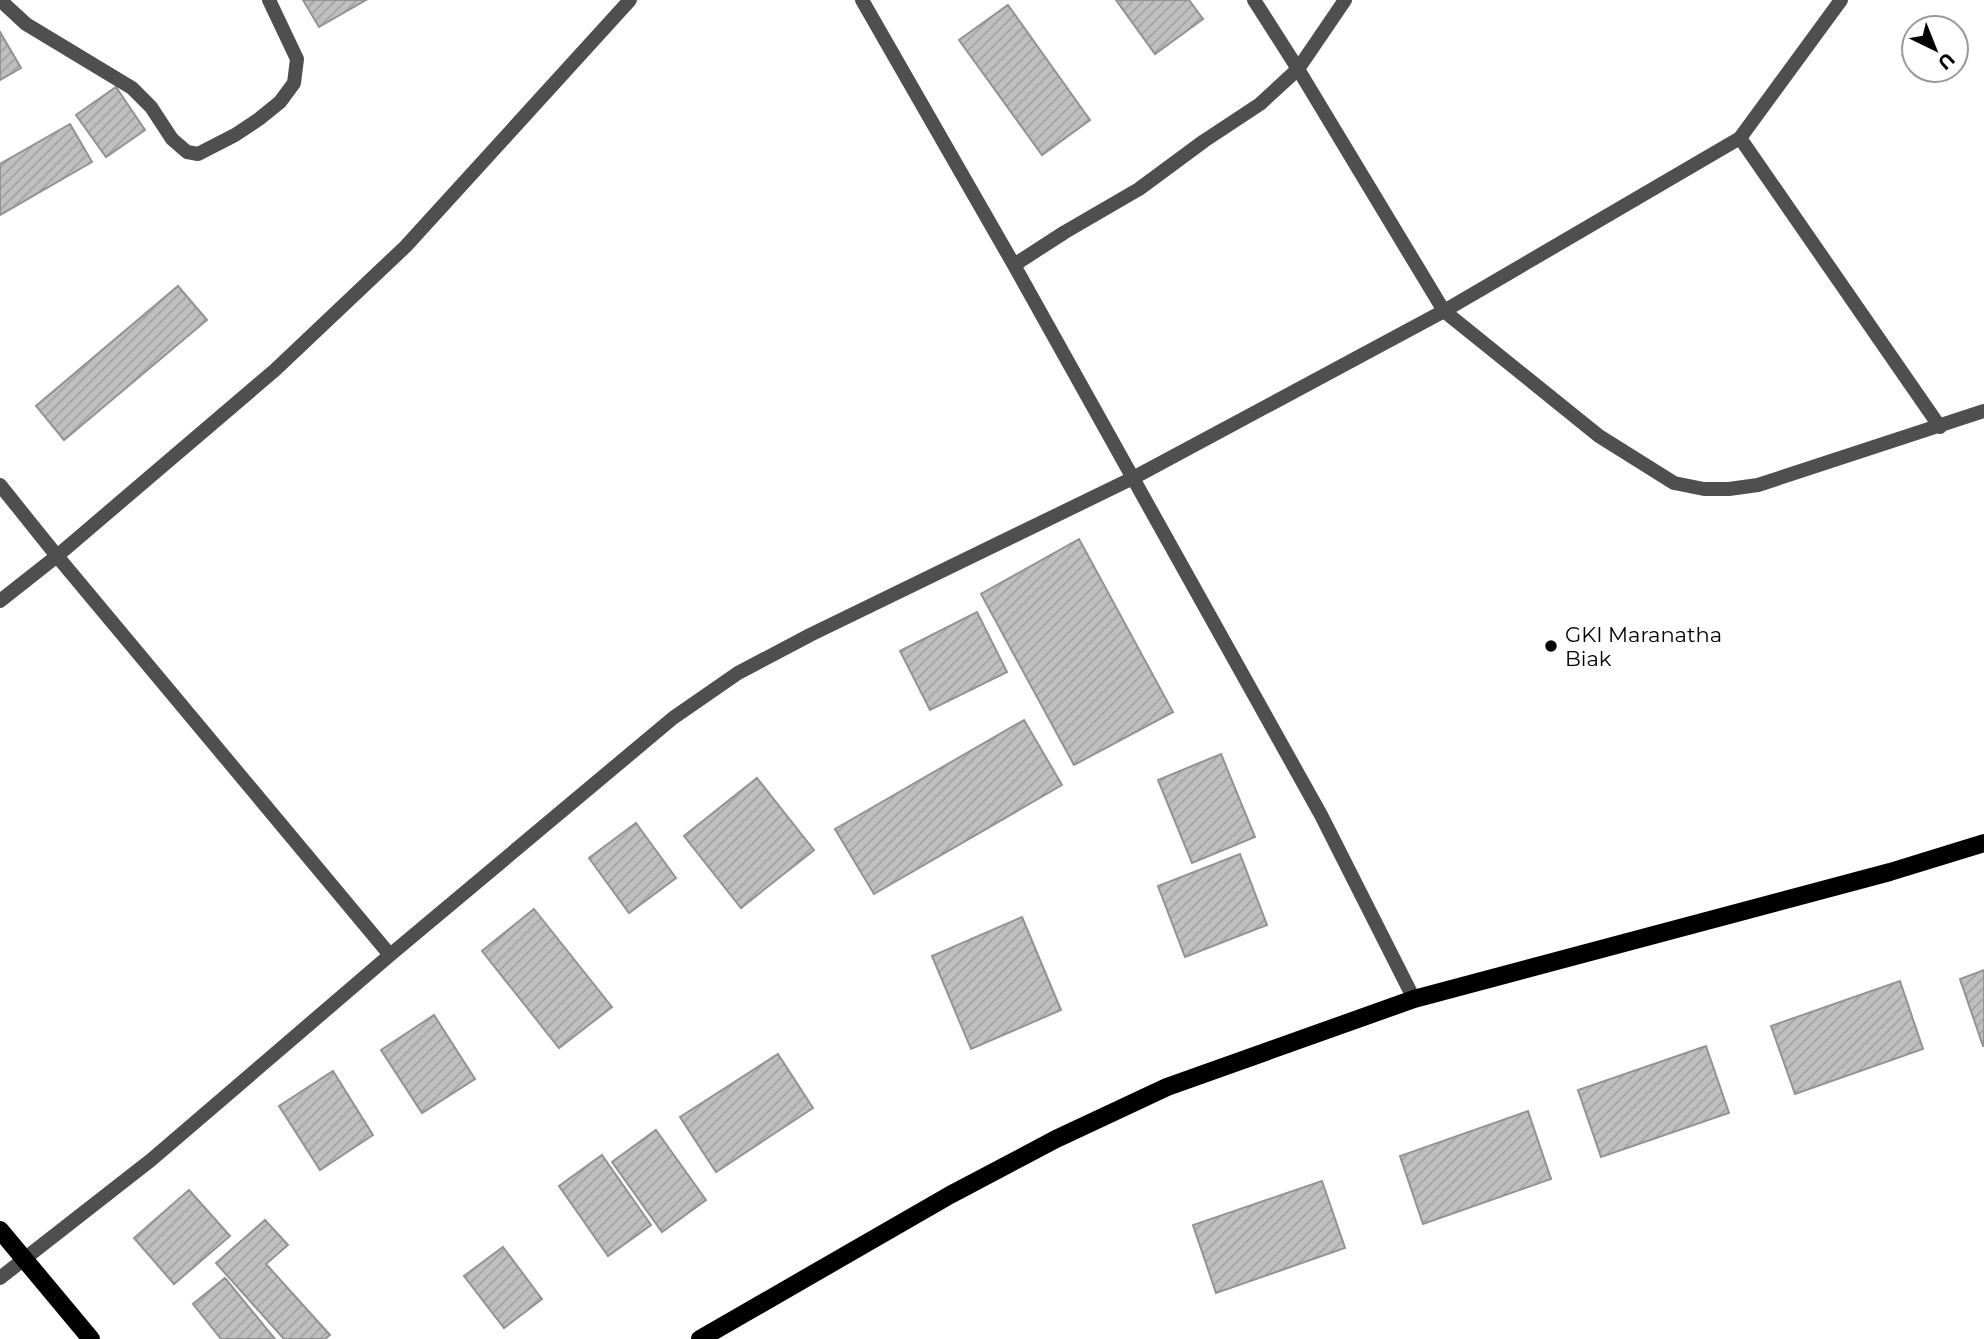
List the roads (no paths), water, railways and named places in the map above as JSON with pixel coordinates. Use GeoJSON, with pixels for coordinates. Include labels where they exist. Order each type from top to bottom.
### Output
{"type":"FeatureCollection","features":[{"type":"Feature","properties":{"kind":"main road"},"geometry":{"type":"LineString","coordinates":[[700,1339],[950,1195],[1056,1139],[1167,1087],[1414,999],[1890,872],[1984,843]]}},
{"type":"Feature","properties":{"kind":"main road"},"geometry":{"type":"LineString","coordinates":[[0,1230],[91,1339]]}},
{"type":"Feature","properties":{"kind":"street"},"geometry":{"type":"LineString","coordinates":[[0,0],[26,24],[132,88],[151,107],[172,139],[187,152],[198,153],[236,135],[259,119],[280,102],[295,83],[297,59],[269,0]]}},
{"type":"Feature","properties":{"kind":"street"},"geometry":{"type":"LineString","coordinates":[[0,601],[57,556],[275,370],[405,246],[630,0]]}},
{"type":"Feature","properties":{"kind":"street"},"geometry":{"type":"LineString","coordinates":[[862,0],[1014,265],[1321,814],[1414,999]]}},
{"type":"Feature","properties":{"kind":"street"},"geometry":{"type":"LineString","coordinates":[[1254,0],[1444,312],[1599,436],[1674,484],[1704,489],[1758,485],[1984,411]]}},
{"type":"Feature","properties":{"kind":"street"},"geometry":{"type":"LineString","coordinates":[[1014,265],[1139,189],[1260,104],[1298,69],[1345,0]]}},
{"type":"Feature","properties":{"kind":"street"},"geometry":{"type":"LineString","coordinates":[[0,1278],[151,1160],[673,718],[738,673],[810,635],[1133,478],[1444,312],[1740,138],[1841,0]]}},
{"type":"Feature","properties":{"kind":"street"},"geometry":{"type":"LineString","coordinates":[[1740,138],[1940,427]]}},
{"type":"Feature","properties":{"kind":"street"},"geometry":{"type":"LineString","coordinates":[[0,485],[390,955]]}},
{"type":"Feature","properties":{"kind":"place","name":"GKI Maranatha Biak"},"geometry":{"type":"Point","coordinates":[1551,646]}}]}
